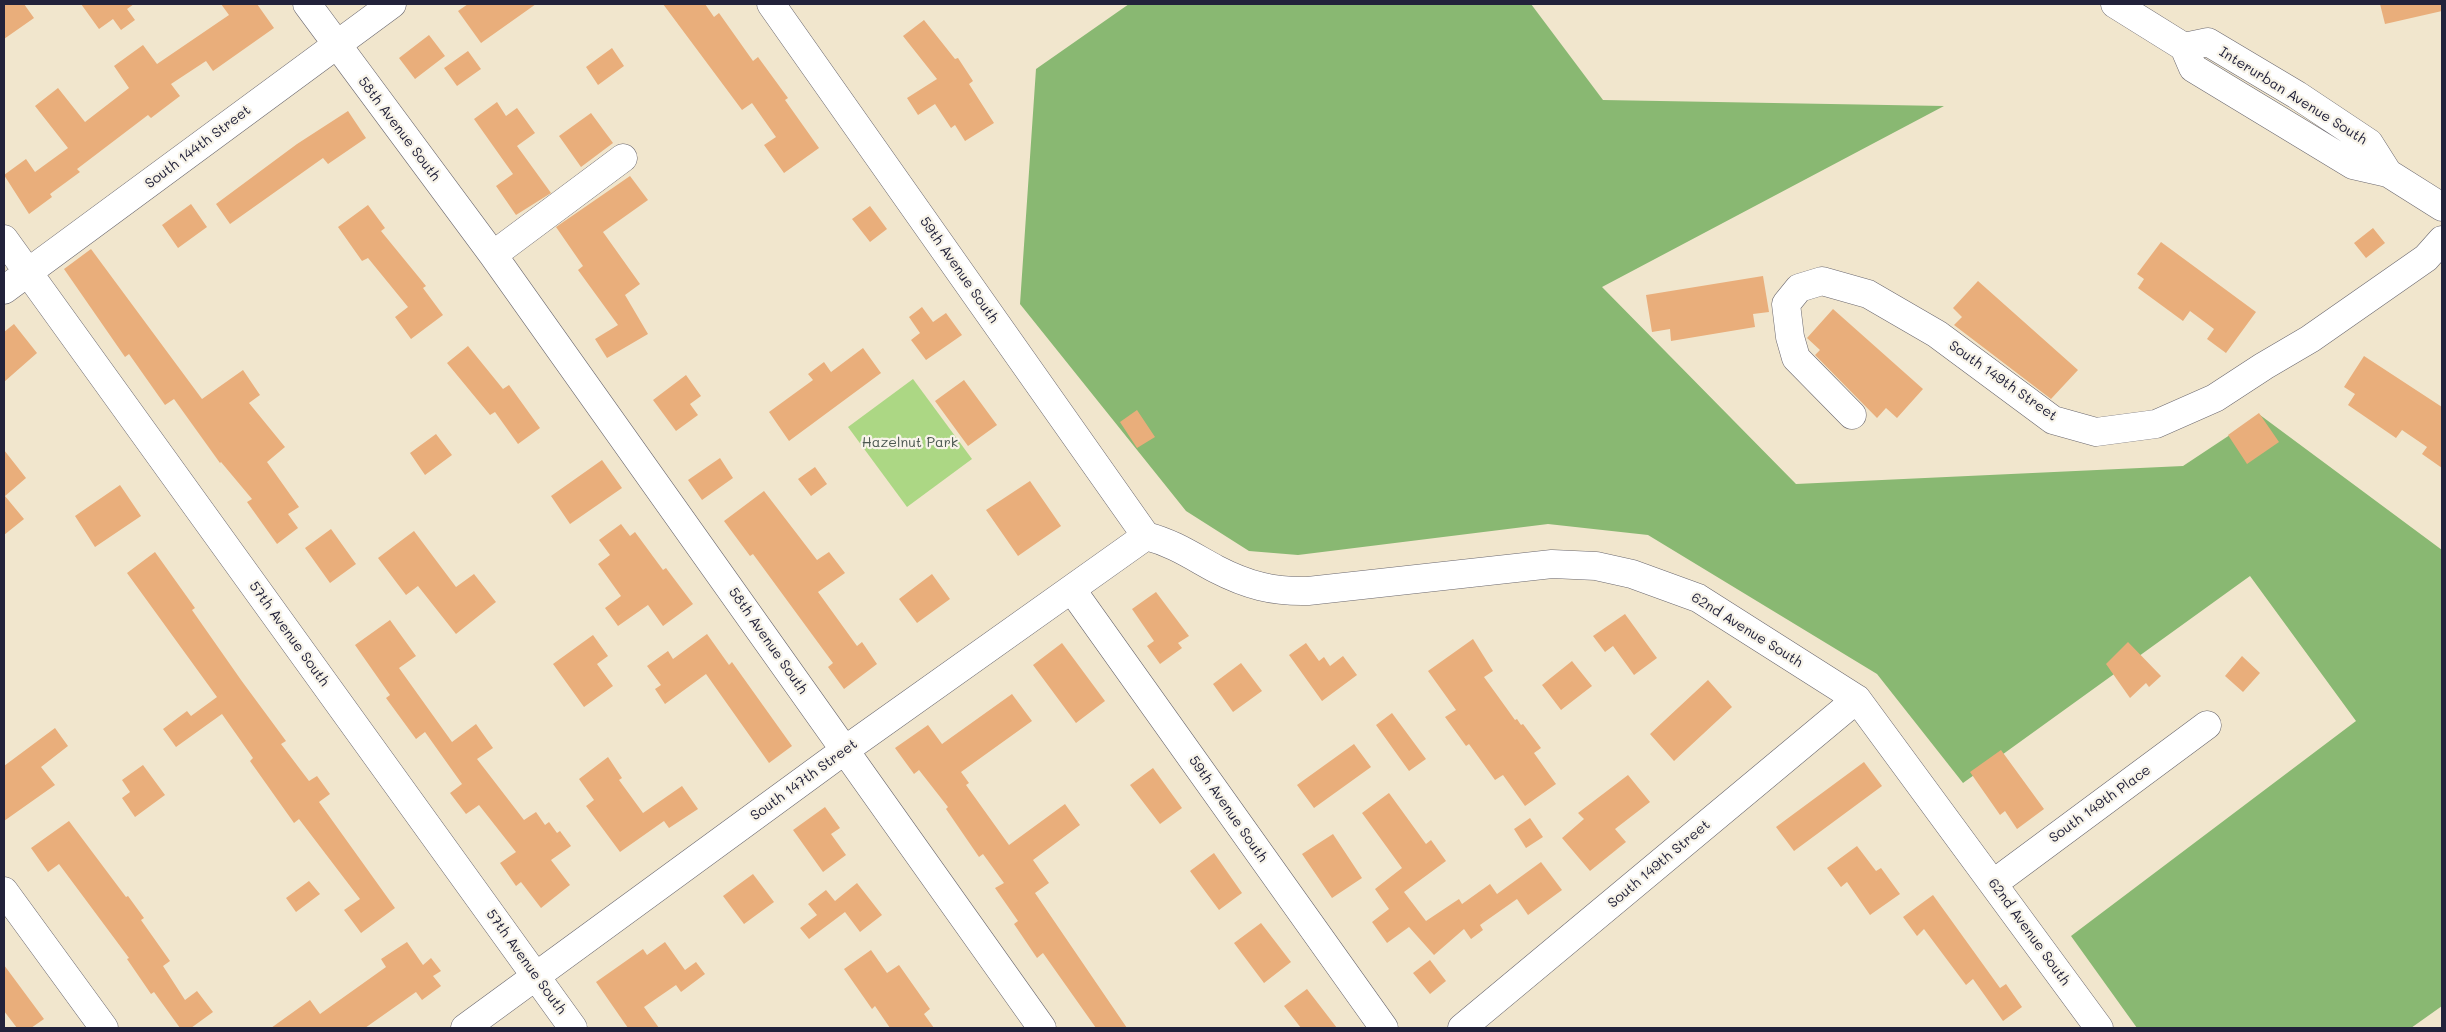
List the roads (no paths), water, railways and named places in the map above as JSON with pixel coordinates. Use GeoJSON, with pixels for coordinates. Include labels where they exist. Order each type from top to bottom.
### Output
{"type":"FeatureCollection","features":[{"type":"Feature","properties":{"kind":"street","name":"58th Avenue South"},"geometry":{"type":"LineString","coordinates":[[307,4],[493,255],[1042,1028]]}},
{"type":"Feature","properties":{"kind":"street","name":"South 144th Street"},"geometry":{"type":"LineString","coordinates":[[4,290],[392,4]]}},
{"type":"Feature","properties":{"kind":"street","name":"59th Avenue South"},"geometry":{"type":"LineString","coordinates":[[771,4],[1146,536]]}},
{"type":"Feature","properties":{"kind":"street","name":"Interurban Avenue South"},"geometry":{"type":"LineString","coordinates":[[2115,4],[2184,47],[2208,42],[2297,95],[2369,143],[2388,173],[2442,207]]}},
{"type":"Feature","properties":{"kind":"street"},"geometry":{"type":"LineString","coordinates":[[493,255],[623,158]]}},
{"type":"Feature","properties":{"kind":"street","name":"57th Avenue South"},"geometry":{"type":"LineString","coordinates":[[4,239],[573,1028]]}},
{"type":"Feature","properties":{"kind":"street","name":"South 149th Street"},"geometry":{"type":"LineString","coordinates":[[1852,415],[1796,358],[1790,337],[1786,304],[1799,288],[1822,281],[1868,294],[1937,334],[2053,420],[2096,432],[2156,424],[2215,398],[2318,334],[2426,258],[2442,240]]}},
{"type":"Feature","properties":{"kind":"street","name":"South 147th Street"},"geometry":{"type":"LineString","coordinates":[[465,1028],[845,750],[1146,536]]}},
{"type":"Feature","properties":{"kind":"street","name":"62nd Avenue South"},"geometry":{"type":"LineString","coordinates":[[1146,536],[1166,541],[1216,569],[1250,584],[1279,592],[1308,591],[1552,564],[1596,566],[1632,574],[1698,598],[1857,699],[2099,1028]]}},
{"type":"Feature","properties":{"kind":"street","name":"59th Avenue South"},"geometry":{"type":"LineString","coordinates":[[1072,590],[1384,1028]]}},
{"type":"Feature","properties":{"kind":"street","name":"South 149th Street"},"geometry":{"type":"LineString","coordinates":[[1462,1028],[1857,699]]}},
{"type":"Feature","properties":{"kind":"street","name":"South 149th Place"},"geometry":{"type":"LineString","coordinates":[[1994,883],[2207,726]]}},
{"type":"Feature","properties":{"kind":"street"},"geometry":{"type":"LineString","coordinates":[[4,891],[104,1028]]}},
{"type":"Feature","properties":{"kind":"park label","name":"Hazelnut Park"},"geometry":{"type":"Point","coordinates":[910,443]}}]}
